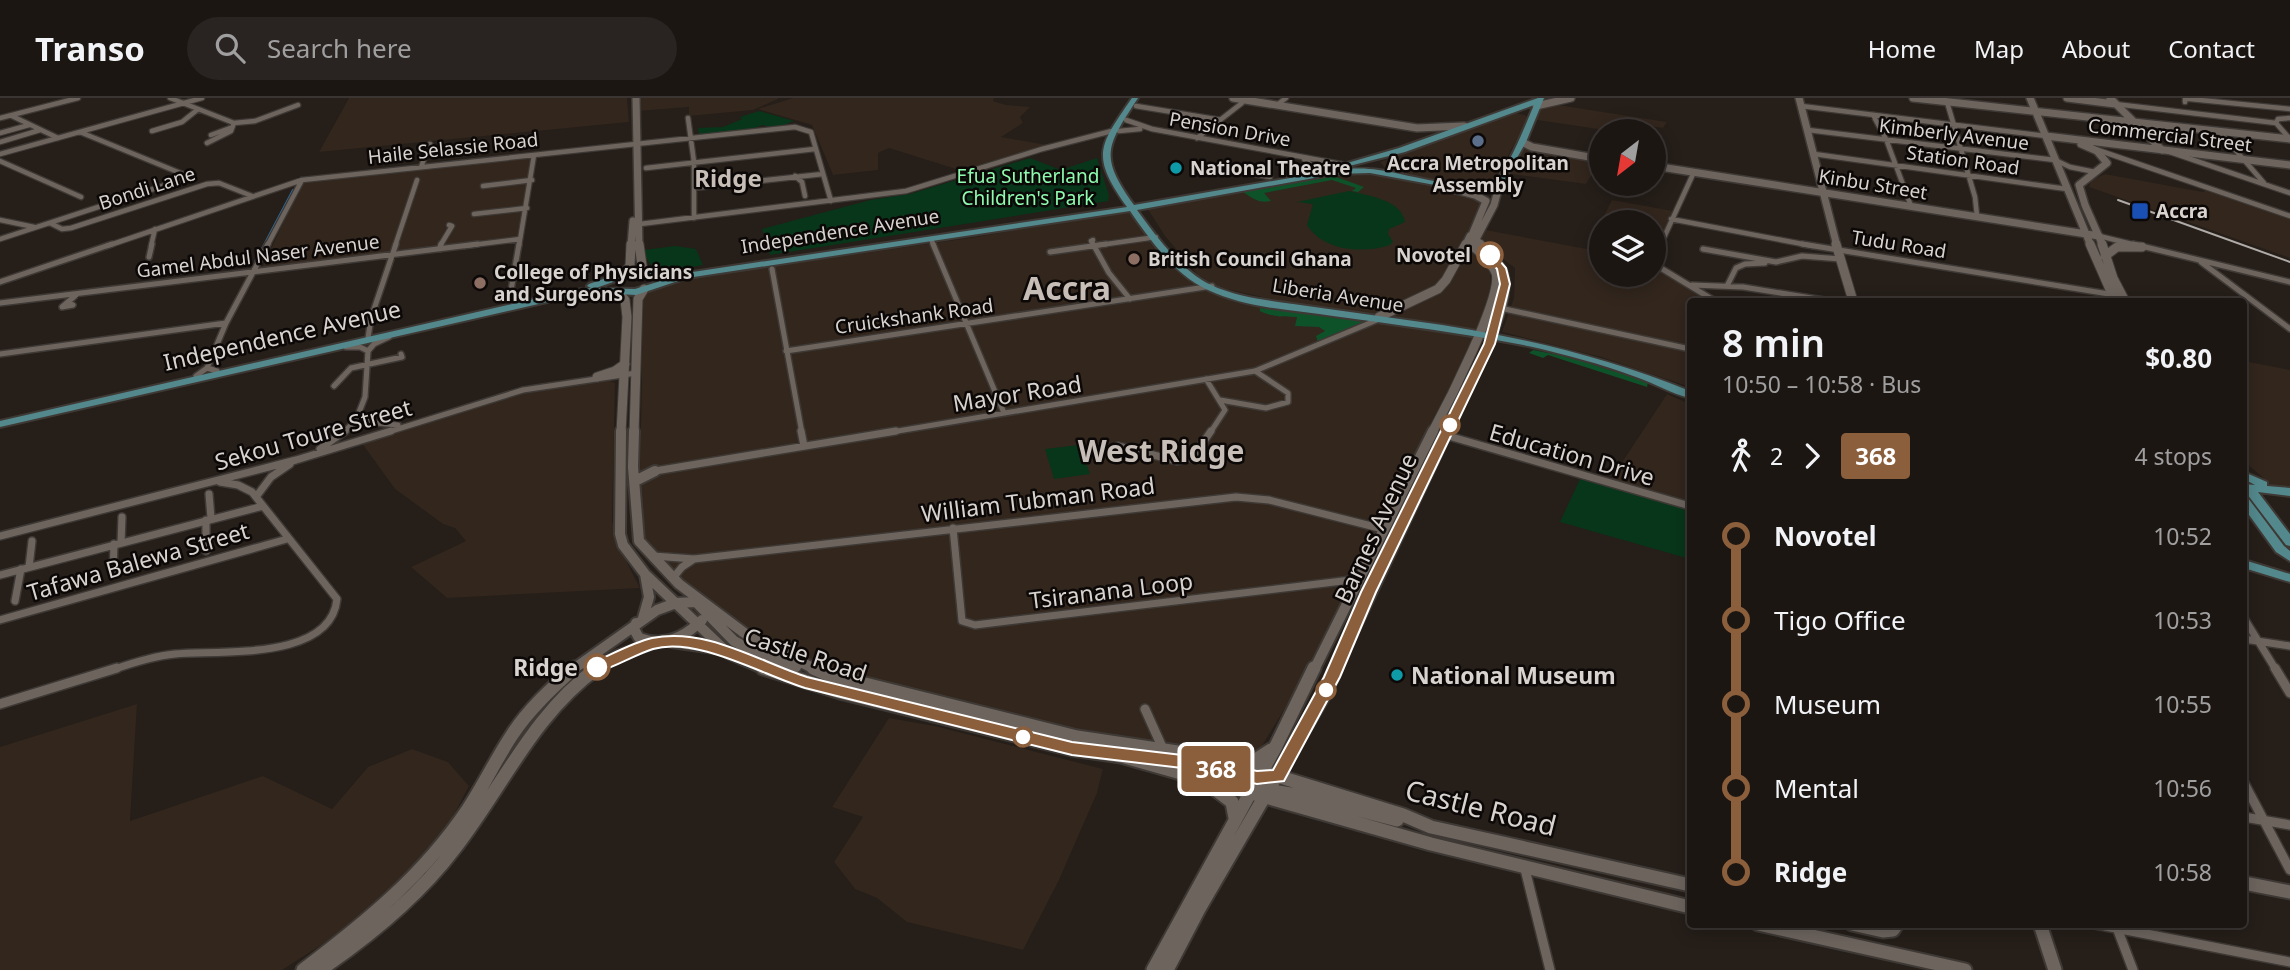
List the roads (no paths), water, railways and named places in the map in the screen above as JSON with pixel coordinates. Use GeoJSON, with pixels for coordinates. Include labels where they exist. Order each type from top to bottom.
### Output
{"type":"FeatureCollection","features":[{"type":"Feature","properties":{"kind":"main road","name":"Castle Road"},"geometry":{"type":"LineString","coordinates":[[636,98],[639,258],[648,280],[638,299],[633,467],[639,541],[650,556],[676,581],[766,646],[829,675],[1077,737],[1163,749],[1222,762],[1287,804],[1431,844],[1687,906]]}},
{"type":"Feature","properties":{"kind":"main road","name":"Liberia Avenue"},"geometry":{"type":"LineString","coordinates":[[1141,98],[1114,132],[1107,161],[1111,175],[1185,265],[1210,286]]}},
{"type":"Feature","properties":{"kind":"main road"},"geometry":{"type":"LineString","coordinates":[[1233,98],[1425,128],[1464,126]]}},
{"type":"Feature","properties":{"kind":"main road"},"geometry":{"type":"LineString","coordinates":[[1134,205],[1346,165],[1402,150],[1538,101],[1557,98]]}},
{"type":"Feature","properties":{"kind":"main road"},"geometry":{"type":"LineString","coordinates":[[1538,101],[1571,98]]}},
{"type":"Feature","properties":{"kind":"main road"},"geometry":{"type":"LineString","coordinates":[[1913,98],[2290,139]]}},
{"type":"Feature","properties":{"kind":"main road"},"geometry":{"type":"LineString","coordinates":[[2030,98],[2067,189],[2118,298]]}},
{"type":"Feature","properties":{"kind":"main road"},"geometry":{"type":"LineString","coordinates":[[2067,98],[2113,101],[2162,150]]}},
{"type":"Feature","properties":{"kind":"main road","name":"Barnes Avenue"},"geometry":{"type":"LineString","coordinates":[[1153,970],[1234,821],[1261,786],[1278,777],[1328,687],[1369,592],[1479,369],[1492,335],[1505,284],[1504,272],[1476,239],[1494,205],[1502,179],[1522,142],[1538,101]]}},
{"type":"Feature","properties":{"kind":"main road","name":"Liberia Avenue"},"geometry":{"type":"LineString","coordinates":[[1136,102],[1126,121],[1114,132],[1111,152],[1118,177],[1156,237],[1185,272],[1210,286],[1253,302],[1492,335],[1589,359],[1687,391]]}},
{"type":"Feature","properties":{"kind":"main road"},"geometry":{"type":"LineString","coordinates":[[1800,102],[1821,192],[1852,298]]}},
{"type":"Feature","properties":{"kind":"main road"},"geometry":{"type":"LineString","coordinates":[[1501,113],[1518,112],[1531,120]]}},
{"type":"Feature","properties":{"kind":"main road"},"geometry":{"type":"LineString","coordinates":[[1401,125],[1426,133],[1428,140]]}},
{"type":"Feature","properties":{"kind":"main road","name":"Commercial Street"},"geometry":{"type":"LineString","coordinates":[[2045,134],[2093,146],[2162,150],[2290,165]]}},
{"type":"Feature","properties":{"kind":"main road"},"geometry":{"type":"LineString","coordinates":[[1522,142],[1548,150]]}},
{"type":"Feature","properties":{"kind":"main road"},"geometry":{"type":"LineString","coordinates":[[2093,146],[2107,163],[2104,168],[2087,175],[2079,185],[2080,194],[2099,236],[2118,298]]}},
{"type":"Feature","properties":{"kind":"main road"},"geometry":{"type":"LineString","coordinates":[[1517,152],[1528,148],[1589,157]]}},
{"type":"Feature","properties":{"kind":"main road"},"geometry":{"type":"LineString","coordinates":[[1402,150],[1385,163],[1392,171],[1408,178]]}},
{"type":"Feature","properties":{"kind":"main road","name":"Kinbu Street"},"geometry":{"type":"LineString","coordinates":[[1666,168],[2099,236]]}},
{"type":"Feature","properties":{"kind":"main road","name":"Independence Avenue"},"geometry":{"type":"LineString","coordinates":[[648,280],[771,265],[1336,172],[1370,172],[1441,186],[1479,188],[1502,179]]}},
{"type":"Feature","properties":{"kind":"main road"},"geometry":{"type":"LineString","coordinates":[[1396,314],[1438,289],[1446,280],[1486,201],[1475,195],[1441,186]]}},
{"type":"Feature","properties":{"kind":"main road"},"geometry":{"type":"LineString","coordinates":[[1101,208],[1116,199],[1120,189]]}},
{"type":"Feature","properties":{"kind":"main road","name":"Castle Road"},"geometry":{"type":"LineString","coordinates":[[636,195],[633,204],[630,267],[617,284],[626,305],[619,528],[624,545],[645,574],[722,649],[768,670],[828,689],[1072,749],[1121,756],[1196,778],[1261,786]]}},
{"type":"Feature","properties":{"kind":"main road","name":"Independence Avenue"},"geometry":{"type":"LineString","coordinates":[[648,280],[750,262],[1134,205]]}},
{"type":"Feature","properties":{"kind":"main road","name":"Barnes Avenue"},"geometry":{"type":"LineString","coordinates":[[1167,970],[1199,909],[1252,821],[1276,746],[1452,396],[1480,333],[1497,275],[1493,267],[1470,244],[1469,236]]}},
{"type":"Feature","properties":{"kind":"main road"},"geometry":{"type":"LineString","coordinates":[[2105,256],[2117,247],[2142,247]]}},
{"type":"Feature","properties":{"kind":"main road"},"geometry":{"type":"LineString","coordinates":[[1459,253],[1468,250],[1477,252]]}},
{"type":"Feature","properties":{"kind":"main road"},"geometry":{"type":"LineString","coordinates":[[617,284],[648,280]]}},
{"type":"Feature","properties":{"kind":"main road"},"geometry":{"type":"LineString","coordinates":[[617,284],[648,280]]}},
{"type":"Feature","properties":{"kind":"main road","name":"Independence Avenue"},"geometry":{"type":"LineString","coordinates":[[0,422],[346,347],[617,284]]}},
{"type":"Feature","properties":{"kind":"main road","name":"Independence Avenue"},"geometry":{"type":"LineString","coordinates":[[0,422],[212,370],[617,284]]}},
{"type":"Feature","properties":{"kind":"main road","name":"Liberia Avenue"},"geometry":{"type":"LineString","coordinates":[[1378,318],[1396,314],[1480,333]]}},
{"type":"Feature","properties":{"kind":"main road"},"geometry":{"type":"LineString","coordinates":[[597,377],[615,371],[625,364]]}},
{"type":"Feature","properties":{"kind":"main road"},"geometry":{"type":"LineString","coordinates":[[597,377],[612,379],[623,387]]}},
{"type":"Feature","properties":{"kind":"main road"},"geometry":{"type":"LineString","coordinates":[[633,467],[655,471]]}},
{"type":"Feature","properties":{"kind":"main road"},"geometry":{"type":"LineString","coordinates":[[635,481],[655,471]]}},
{"type":"Feature","properties":{"kind":"main road"},"geometry":{"type":"LineString","coordinates":[[2247,483],[2289,494]]}},
{"type":"Feature","properties":{"kind":"main road"},"geometry":{"type":"LineString","coordinates":[[2247,485],[2290,542]]}},
{"type":"Feature","properties":{"kind":"main road"},"geometry":{"type":"LineString","coordinates":[[2260,502],[2289,494]]}},
{"type":"Feature","properties":{"kind":"main road"},"geometry":{"type":"LineString","coordinates":[[2247,506],[2280,549],[2290,557]]}},
{"type":"Feature","properties":{"kind":"main road"},"geometry":{"type":"LineString","coordinates":[[2247,565],[2290,578]]}},
{"type":"Feature","properties":{"kind":"main road"},"geometry":{"type":"LineString","coordinates":[[645,574],[649,597],[634,629],[639,638],[654,643]]}},
{"type":"Feature","properties":{"kind":"main road"},"geometry":{"type":"LineString","coordinates":[[676,581],[729,636],[752,651],[789,665],[829,675]]}},
{"type":"Feature","properties":{"kind":"main road"},"geometry":{"type":"LineString","coordinates":[[303,970],[377,913],[413,878],[467,810],[513,733],[551,689],[580,662],[639,621],[676,603],[696,602]]}},
{"type":"Feature","properties":{"kind":"main road"},"geometry":{"type":"LineString","coordinates":[[669,641],[698,625],[706,612]]}},
{"type":"Feature","properties":{"kind":"main road"},"geometry":{"type":"LineString","coordinates":[[320,970],[407,902],[454,852],[485,810],[537,725],[575,683],[611,659],[654,643],[669,641],[722,649]]}},
{"type":"Feature","properties":{"kind":"main road"},"geometry":{"type":"LineString","coordinates":[[1222,762],[1254,761],[1276,746]]}},
{"type":"Feature","properties":{"kind":"main road"},"geometry":{"type":"LineString","coordinates":[[1121,756],[1182,761],[1261,786],[1431,827]]}},
{"type":"Feature","properties":{"kind":"main road"},"geometry":{"type":"LineString","coordinates":[[1289,756],[1292,769],[1304,784]]}},
{"type":"Feature","properties":{"kind":"main road","name":"Castle Road"},"geometry":{"type":"LineString","coordinates":[[1278,777],[1403,815],[1431,827],[1687,884]]}},
{"type":"Feature","properties":{"kind":"main road"},"geometry":{"type":"LineString","coordinates":[[1196,778],[1230,799],[1235,809],[1234,821]]}},
{"type":"Feature","properties":{"kind":"main road"},"geometry":{"type":"LineString","coordinates":[[1252,821],[1268,808],[1287,804]]}},
{"type":"Feature","properties":{"kind":"main road"},"geometry":{"type":"LineString","coordinates":[[2247,884],[2290,892]]}},
{"type":"Feature","properties":{"kind":"main road"},"geometry":{"type":"LineString","coordinates":[[1773,928],[1909,964],[1965,970]]}},
{"type":"Feature","properties":{"kind":"main road"},"geometry":{"type":"LineString","coordinates":[[1870,928],[1883,931],[1896,928]]}},
{"type":"Feature","properties":{"kind":"main road"},"geometry":{"type":"LineString","coordinates":[[2041,928],[2055,970]]}},
{"type":"Feature","properties":{"kind":"street"},"geometry":{"type":"LineString","coordinates":[[0,118],[78,98]]}},
{"type":"Feature","properties":{"kind":"street"},"geometry":{"type":"LineString","coordinates":[[170,98],[234,125]]}},
{"type":"Feature","properties":{"kind":"street"},"geometry":{"type":"LineString","coordinates":[[0,154],[202,98]]}},
{"type":"Feature","properties":{"kind":"street"},"geometry":{"type":"LineString","coordinates":[[1277,105],[1286,98]]}},
{"type":"Feature","properties":{"kind":"street"},"geometry":{"type":"LineString","coordinates":[[2207,98],[2216,101]]}},
{"type":"Feature","properties":{"kind":"street"},"geometry":{"type":"LineString","coordinates":[[2185,103],[2185,99],[2188,99],[2290,109]]}},
{"type":"Feature","properties":{"kind":"street"},"geometry":{"type":"LineString","coordinates":[[2113,101],[2276,123],[2290,139]]}},
{"type":"Feature","properties":{"kind":"street"},"geometry":{"type":"LineString","coordinates":[[1136,102],[1221,120]]}},
{"type":"Feature","properties":{"kind":"street"},"geometry":{"type":"LineString","coordinates":[[1800,102],[1873,115],[2045,134]]}},
{"type":"Feature","properties":{"kind":"street"},"geometry":{"type":"LineString","coordinates":[[1947,102],[1977,216]]}},
{"type":"Feature","properties":{"kind":"street"},"geometry":{"type":"LineString","coordinates":[[1196,138],[1242,103]]}},
{"type":"Feature","properties":{"kind":"street"},"geometry":{"type":"LineString","coordinates":[[211,135],[298,105]]}},
{"type":"Feature","properties":{"kind":"street"},"geometry":{"type":"LineString","coordinates":[[152,131],[182,122],[197,110]]}},
{"type":"Feature","properties":{"kind":"street"},"geometry":{"type":"LineString","coordinates":[[1873,115],[1886,139],[1911,206]]}},
{"type":"Feature","properties":{"kind":"street"},"geometry":{"type":"LineString","coordinates":[[11,116],[58,138]]}},
{"type":"Feature","properties":{"kind":"street"},"geometry":{"type":"LineString","coordinates":[[688,118],[694,162],[694,218]]}},
{"type":"Feature","properties":{"kind":"street"},"geometry":{"type":"LineString","coordinates":[[2276,123],[2278,119],[2290,118]]}},
{"type":"Feature","properties":{"kind":"street","name":"Pension Drive"},"geometry":{"type":"LineString","coordinates":[[1126,121],[1196,138],[1346,165]]}},
{"type":"Feature","properties":{"kind":"street"},"geometry":{"type":"LineString","coordinates":[[0,133],[29,125]]}},
{"type":"Feature","properties":{"kind":"street"},"geometry":{"type":"LineString","coordinates":[[207,144],[225,136],[234,125]]}},
{"type":"Feature","properties":{"kind":"street","name":"Haile Selassie Road"},"geometry":{"type":"LineString","coordinates":[[0,282],[302,180],[799,127],[811,132],[815,149]]}},
{"type":"Feature","properties":{"kind":"street","name":"Pension Drive"},"geometry":{"type":"LineString","coordinates":[[1114,132],[1152,129]]}},
{"type":"Feature","properties":{"kind":"street"},"geometry":{"type":"LineString","coordinates":[[0,142],[41,130]]}},
{"type":"Feature","properties":{"kind":"street","name":"Kimberly Avenue"},"geometry":{"type":"LineString","coordinates":[[1808,130],[2055,160],[2070,167],[2095,172]]}},
{"type":"Feature","properties":{"kind":"street"},"geometry":{"type":"LineString","coordinates":[[2219,131],[2266,184]]}},
{"type":"Feature","properties":{"kind":"street"},"geometry":{"type":"LineString","coordinates":[[0,239],[190,177],[80,132]]}},
{"type":"Feature","properties":{"kind":"street"},"geometry":{"type":"LineString","coordinates":[[640,225],[920,188],[1097,133],[1114,132]]}},
{"type":"Feature","properties":{"kind":"street"},"geometry":{"type":"LineString","coordinates":[[421,167],[430,144]]}},
{"type":"Feature","properties":{"kind":"street"},"geometry":{"type":"LineString","coordinates":[[2093,146],[2290,216]]}},
{"type":"Feature","properties":{"kind":"street"},"geometry":{"type":"LineString","coordinates":[[646,168],[815,149],[831,201]]}},
{"type":"Feature","properties":{"kind":"street"},"geometry":{"type":"LineString","coordinates":[[2162,150],[2290,193]]}},
{"type":"Feature","properties":{"kind":"street","name":"Station Road"},"geometry":{"type":"LineString","coordinates":[[1814,154],[2067,189]]}},
{"type":"Feature","properties":{"kind":"street"},"geometry":{"type":"LineString","coordinates":[[510,296],[532,180],[534,155]]}},
{"type":"Feature","properties":{"kind":"street"},"geometry":{"type":"LineString","coordinates":[[1290,155],[1311,163],[1311,168],[1303,173]]}},
{"type":"Feature","properties":{"kind":"street"},"geometry":{"type":"LineString","coordinates":[[0,161],[81,197]]}},
{"type":"Feature","properties":{"kind":"street"},"geometry":{"type":"LineString","coordinates":[[1224,169],[1270,177]]}},
{"type":"Feature","properties":{"kind":"street"},"geometry":{"type":"LineString","coordinates":[[1694,172],[1655,256],[1655,264],[1710,298]]}},
{"type":"Feature","properties":{"kind":"street"},"geometry":{"type":"LineString","coordinates":[[694,188],[823,174]]}},
{"type":"Feature","properties":{"kind":"street"},"geometry":{"type":"LineString","coordinates":[[795,177],[802,182],[805,197]]}},
{"type":"Feature","properties":{"kind":"street"},"geometry":{"type":"LineString","coordinates":[[212,370],[226,323],[302,180]]}},
{"type":"Feature","properties":{"kind":"street"},"geometry":{"type":"LineString","coordinates":[[368,338],[371,318],[417,180]]}},
{"type":"Feature","properties":{"kind":"street"},"geometry":{"type":"LineString","coordinates":[[483,186],[532,180]]}},
{"type":"Feature","properties":{"kind":"street","name":"Bondi Lane"},"geometry":{"type":"LineString","coordinates":[[50,223],[62,229],[71,228],[214,183],[253,196]]}},
{"type":"Feature","properties":{"kind":"street","name":"Haile Selassie Road"},"geometry":{"type":"LineString","coordinates":[[273,189],[297,189]]}},
{"type":"Feature","properties":{"kind":"street"},"geometry":{"type":"LineString","coordinates":[[474,214],[527,208]]}},
{"type":"Feature","properties":{"kind":"street","name":"Tudu Road"},"geometry":{"type":"LineString","coordinates":[[1671,219],[1734,233],[2118,298]]}},
{"type":"Feature","properties":{"kind":"street"},"geometry":{"type":"LineString","coordinates":[[0,220],[35,228]]}},
{"type":"Feature","properties":{"kind":"street"},"geometry":{"type":"LineString","coordinates":[[440,249],[441,241],[453,226],[449,225]]}},
{"type":"Feature","properties":{"kind":"street"},"geometry":{"type":"LineString","coordinates":[[149,257],[155,229]]}},
{"type":"Feature","properties":{"kind":"street"},"geometry":{"type":"LineString","coordinates":[[2099,236],[2290,282]]}},
{"type":"Feature","properties":{"kind":"street"},"geometry":{"type":"LineString","coordinates":[[1050,252],[1093,243],[1156,237]]}},
{"type":"Feature","properties":{"kind":"street","name":"Gamel Abdul Naser Avenue"},"geometry":{"type":"LineString","coordinates":[[0,303],[520,239]]}},
{"type":"Feature","properties":{"kind":"street"},"geometry":{"type":"LineString","coordinates":[[931,239],[1004,413]]}},
{"type":"Feature","properties":{"kind":"street"},"geometry":{"type":"LineString","coordinates":[[1093,243],[1109,273],[1130,299]]}},
{"type":"Feature","properties":{"kind":"street"},"geometry":{"type":"LineString","coordinates":[[1703,249],[1776,262],[1802,256],[1841,259]]}},
{"type":"Feature","properties":{"kind":"street"},"geometry":{"type":"LineString","coordinates":[[2199,260],[2290,329]]}},
{"type":"Feature","properties":{"kind":"street"},"geometry":{"type":"LineString","coordinates":[[1727,286],[1731,271],[1739,265],[1766,263]]}},
{"type":"Feature","properties":{"kind":"street"},"geometry":{"type":"LineString","coordinates":[[771,265],[804,446]]}},
{"type":"Feature","properties":{"kind":"street"},"geometry":{"type":"LineString","coordinates":[[1691,285],[1727,286],[1794,298]]}},
{"type":"Feature","properties":{"kind":"street","name":"Cruickshank Road"},"geometry":{"type":"LineString","coordinates":[[786,351],[1210,286]]}},
{"type":"Feature","properties":{"kind":"street"},"geometry":{"type":"LineString","coordinates":[[69,303],[76,294]]}},
{"type":"Feature","properties":{"kind":"street"},"geometry":{"type":"LineString","coordinates":[[1500,308],[1687,348]]}},
{"type":"Feature","properties":{"kind":"street","name":"Mayor Road"},"geometry":{"type":"LineString","coordinates":[[655,471],[1255,371],[1378,318]]}},
{"type":"Feature","properties":{"kind":"street"},"geometry":{"type":"LineString","coordinates":[[0,354],[226,323]]}},
{"type":"Feature","properties":{"kind":"street"},"geometry":{"type":"LineString","coordinates":[[307,457],[342,435],[359,415],[369,384],[368,351],[374,344],[389,337]]}},
{"type":"Feature","properties":{"kind":"street"},"geometry":{"type":"LineString","coordinates":[[346,347],[360,347],[368,351]]}},
{"type":"Feature","properties":{"kind":"street"},"geometry":{"type":"LineString","coordinates":[[334,386],[349,369],[401,358],[401,354]]}},
{"type":"Feature","properties":{"kind":"street"},"geometry":{"type":"LineString","coordinates":[[1220,400],[1266,408],[1288,402],[1288,393],[1255,371]]}},
{"type":"Feature","properties":{"kind":"street","name":"Sekou Toure Street"},"geometry":{"type":"LineString","coordinates":[[0,536],[307,457],[523,390],[636,373]]}},
{"type":"Feature","properties":{"kind":"street"},"geometry":{"type":"LineString","coordinates":[[1118,446],[1177,461],[1188,460],[1199,451],[1223,413],[1220,400],[1206,379]]}},
{"type":"Feature","properties":{"kind":"street"},"geometry":{"type":"LineString","coordinates":[[359,415],[376,423],[406,425]]}},
{"type":"Feature","properties":{"kind":"street","name":"Education Drive"},"geometry":{"type":"LineString","coordinates":[[1445,435],[1687,505]]}},
{"type":"Feature","properties":{"kind":"street"},"geometry":{"type":"LineString","coordinates":[[256,497],[271,477],[296,460]]}},
{"type":"Feature","properties":{"kind":"street"},"geometry":{"type":"LineString","coordinates":[[0,704],[140,661],[203,650],[284,647],[317,633],[326,626],[337,610],[337,599],[256,497],[238,485],[212,482]]}},
{"type":"Feature","properties":{"kind":"street"},"geometry":{"type":"LineString","coordinates":[[206,551],[209,495]]}},
{"type":"Feature","properties":{"kind":"street","name":"William Tubman Road"},"geometry":{"type":"LineString","coordinates":[[650,556],[694,559],[1249,497],[1384,529]]}},
{"type":"Feature","properties":{"kind":"street"},"geometry":{"type":"LineString","coordinates":[[0,575],[262,506]]}},
{"type":"Feature","properties":{"kind":"street"},"geometry":{"type":"LineString","coordinates":[[113,575],[122,517]]}},
{"type":"Feature","properties":{"kind":"street","name":"Tsiranana Loop"},"geometry":{"type":"LineString","coordinates":[[953,528],[962,621],[975,625],[1359,579]]}},
{"type":"Feature","properties":{"kind":"street","name":"Tafawa Balewa Street"},"geometry":{"type":"LineString","coordinates":[[0,620],[287,539]]}},
{"type":"Feature","properties":{"kind":"street"},"geometry":{"type":"LineString","coordinates":[[15,601],[32,541]]}},
{"type":"Feature","properties":{"kind":"street"},"geometry":{"type":"LineString","coordinates":[[676,581],[682,567],[694,559]]}},
{"type":"Feature","properties":{"kind":"street"},"geometry":{"type":"LineString","coordinates":[[2247,623],[2290,693]]}},
{"type":"Feature","properties":{"kind":"street"},"geometry":{"type":"LineString","coordinates":[[2247,639],[2290,646]]}},
{"type":"Feature","properties":{"kind":"street"},"geometry":{"type":"LineString","coordinates":[[1145,709],[1163,749]]}},
{"type":"Feature","properties":{"kind":"street"},"geometry":{"type":"LineString","coordinates":[[2247,788],[2290,870]]}},
{"type":"Feature","properties":{"kind":"street"},"geometry":{"type":"LineString","coordinates":[[2247,818],[2290,825]]}},
{"type":"Feature","properties":{"kind":"street"},"geometry":{"type":"LineString","coordinates":[[1524,865],[1550,970]]}},
{"type":"Feature","properties":{"kind":"street"},"geometry":{"type":"LineString","coordinates":[[2117,928],[2133,970]]}},
{"type":"Feature","properties":{"kind":"street"},"geometry":{"type":"LineString","coordinates":[[2122,928],[2290,962]]}},
{"type":"Feature","properties":{"kind":"waterway"},"geometry":{"type":"LineString","coordinates":[[255,262],[293,190]]}},
{"type":"Feature","properties":{"kind":"railway"},"geometry":{"type":"LineString","coordinates":[[2118,200],[2290,262]]}},
{"type":"Feature","properties":{"kind":"place","name":"Accra Metropolitan Assembly"},"geometry":{"type":"Point","coordinates":[1478,141]}},
{"type":"Feature","properties":{"kind":"place","name":"National Theatre"},"geometry":{"type":"Point","coordinates":[1176,168]}},
{"type":"Feature","properties":{"kind":"place","name":"Accra"},"geometry":{"type":"Point","coordinates":[2140,211]}},
{"type":"Feature","properties":{"kind":"place","name":"Novotel"},"geometry":{"type":"Point","coordinates":[1490,255]}},
{"type":"Feature","properties":{"kind":"place","name":"British Council Ghana"},"geometry":{"type":"Point","coordinates":[1134,259]}},
{"type":"Feature","properties":{"kind":"place","name":"College of Physicians and Surgeons"},"geometry":{"type":"Point","coordinates":[480,283]}},
{"type":"Feature","properties":{"kind":"place","name":"Ridge"},"geometry":{"type":"Point","coordinates":[597,667]}},
{"type":"Feature","properties":{"kind":"place","name":"National Museum"},"geometry":{"type":"Point","coordinates":[1397,675]}},
{"type":"Feature","properties":{"kind":"district","name":"Ridge"},"geometry":{"type":"Point","coordinates":[728,177]}},
{"type":"Feature","properties":{"kind":"district","name":"Accra"},"geometry":{"type":"Point","coordinates":[1067,287]}},
{"type":"Feature","properties":{"kind":"district","name":"West Ridge"},"geometry":{"type":"Point","coordinates":[1161,450]}},
{"type":"Feature","properties":{"kind":"park label","name":"Efua Sutherland Children's Park"},"geometry":{"type":"Point","coordinates":[1028,187]}}]}
